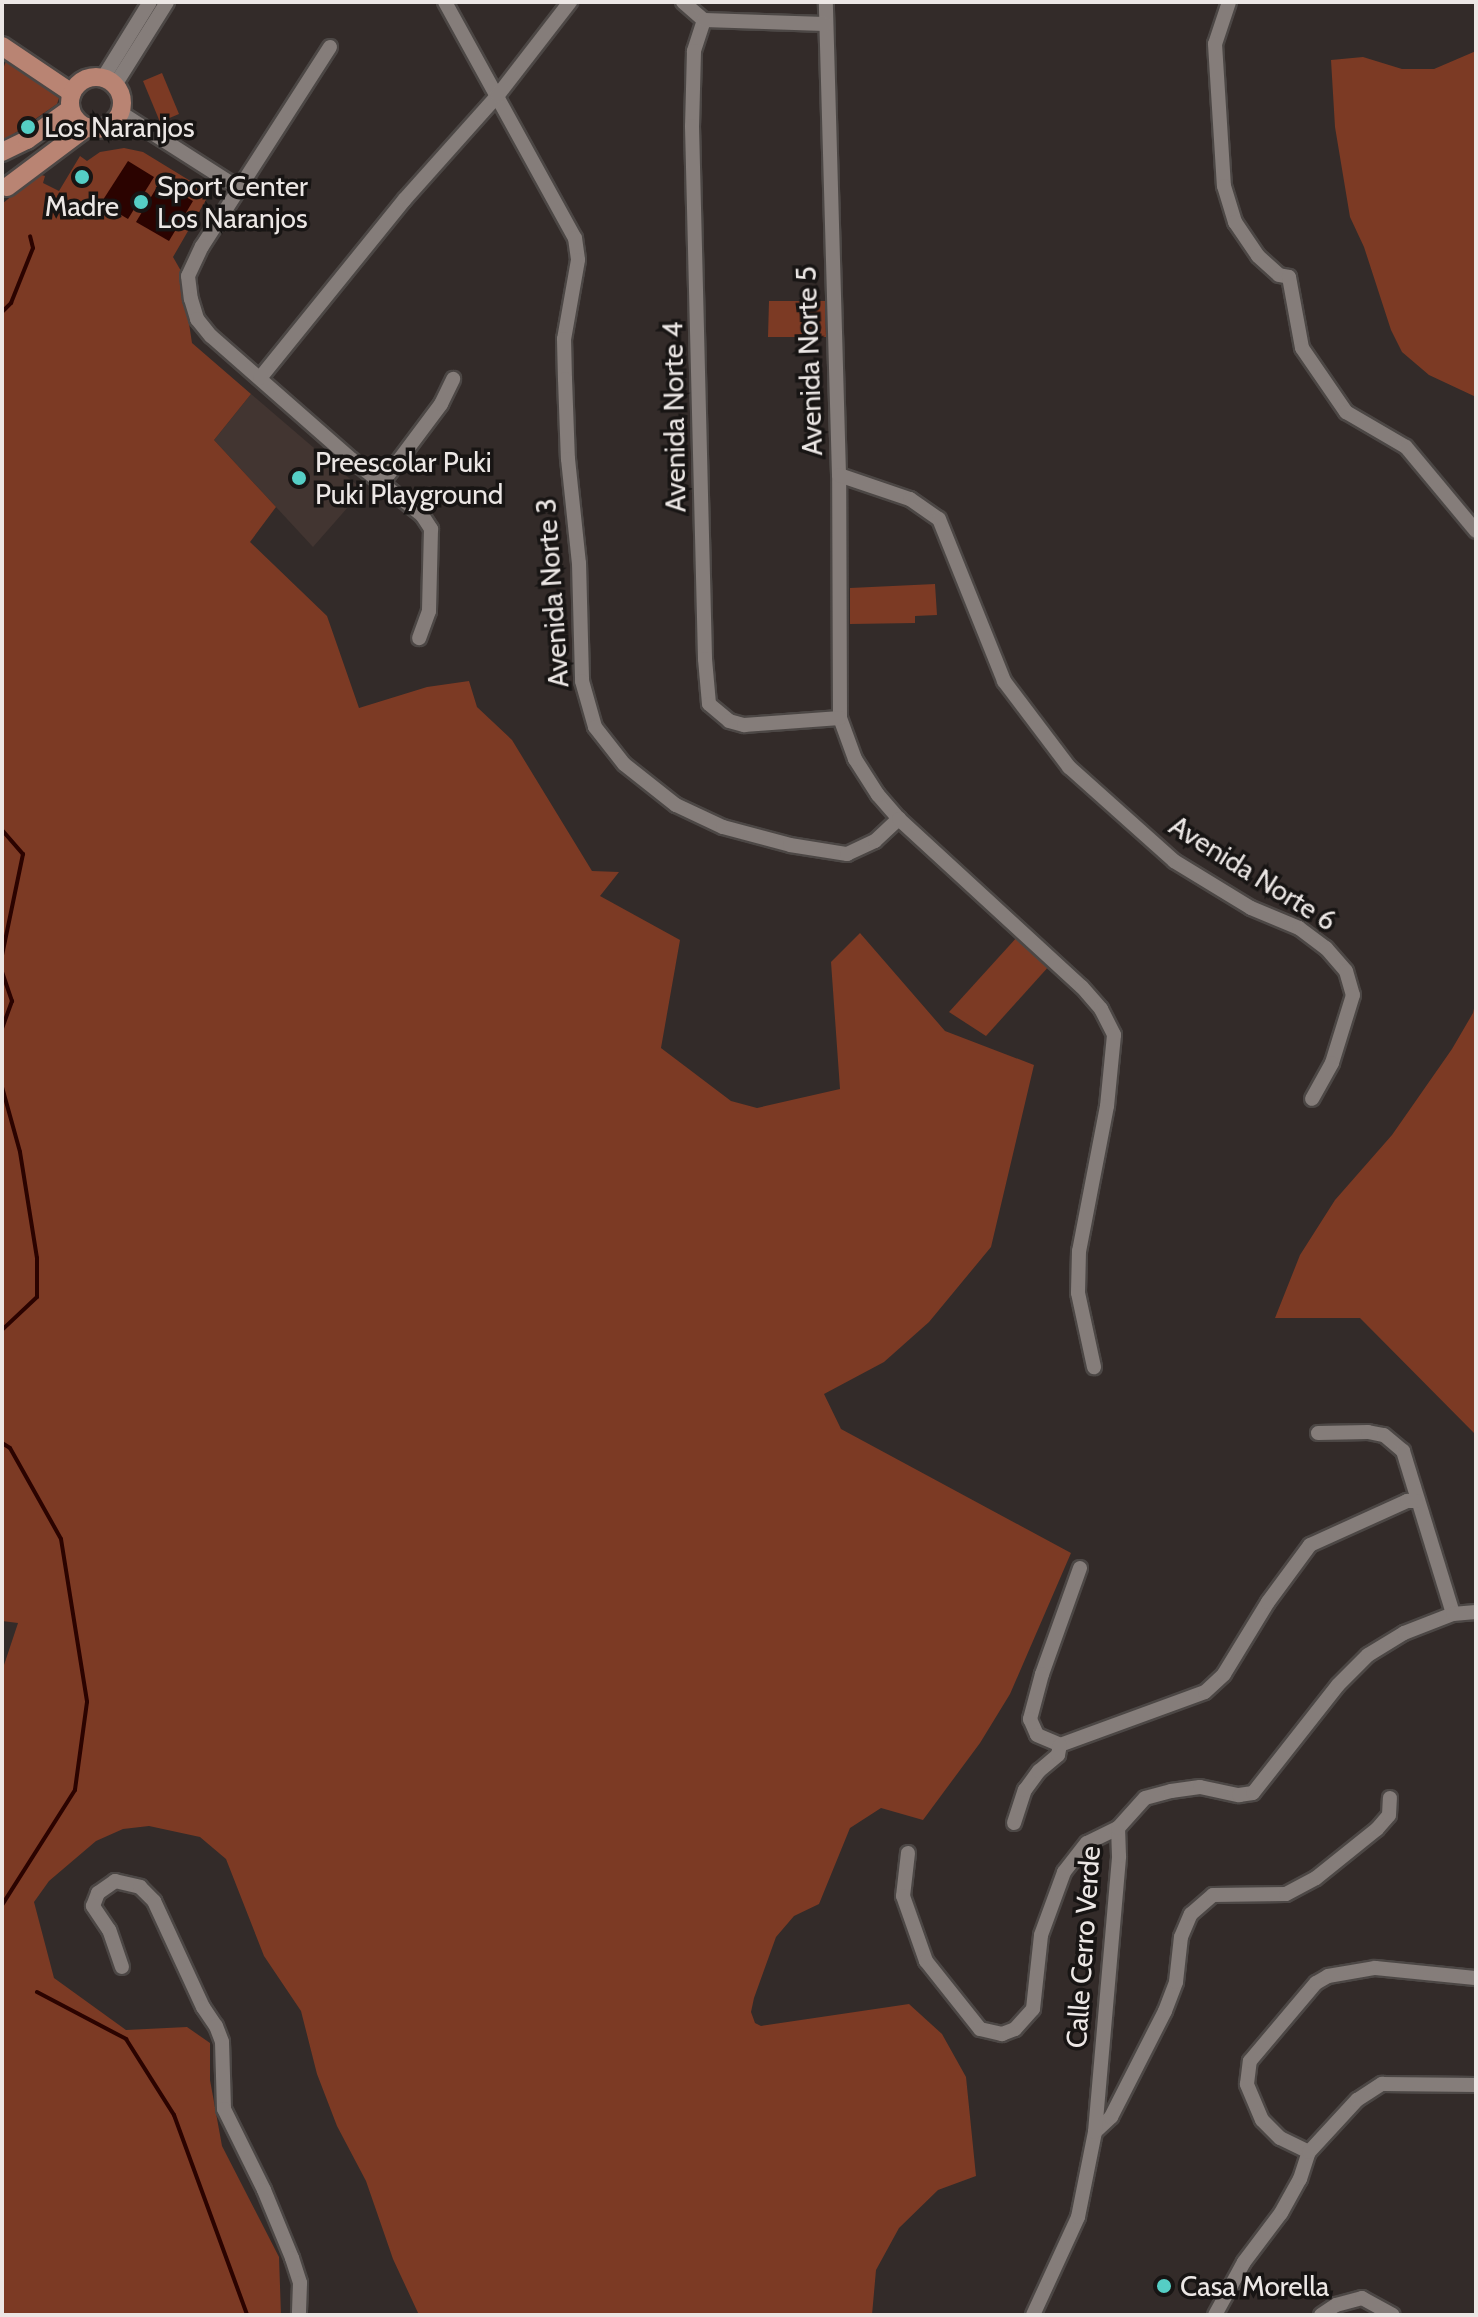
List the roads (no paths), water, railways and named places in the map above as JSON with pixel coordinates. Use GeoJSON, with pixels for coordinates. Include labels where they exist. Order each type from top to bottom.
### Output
{"type":"FeatureCollection","features":[{"type":"Feature","properties":{"kind":"main road"},"geometry":{"type":"LineString","coordinates":[[2,46],[71,101],[87,127]]}},
{"type":"Feature","properties":{"kind":"main road"},"geometry":{"type":"LineString","coordinates":[[2,152],[27,140],[71,101],[89,78],[109,82],[122,99],[121,113],[103,128],[87,127],[5,190]]}},
{"type":"Feature","properties":{"kind":"main road"},"geometry":{"type":"LineString","coordinates":[[2,162],[9,174],[5,190]]}},
{"type":"Feature","properties":{"kind":"street"},"geometry":{"type":"LineString","coordinates":[[109,82],[150,2]]}},
{"type":"Feature","properties":{"kind":"street"},"geometry":{"type":"LineString","coordinates":[[109,82],[167,2]]}},
{"type":"Feature","properties":{"kind":"street","name":"Avenida Norte 3"},"geometry":{"type":"LineString","coordinates":[[445,2],[575,238],[578,260],[564,339],[565,395],[579,563],[584,649],[582,681],[595,727],[624,764],[646,782],[676,805],[723,827],[790,845],[847,854],[875,841],[899,819]]}},
{"type":"Feature","properties":{"kind":"street"},"geometry":{"type":"LineString","coordinates":[[260,378],[405,199],[498,95],[570,2]]}},
{"type":"Feature","properties":{"kind":"street"},"geometry":{"type":"LineString","coordinates":[[683,2],[704,20],[825,24]]}},
{"type":"Feature","properties":{"kind":"street","name":"Avenida Norte 5"},"geometry":{"type":"LineString","coordinates":[[826,2],[839,475],[840,718]]}},
{"type":"Feature","properties":{"kind":"street"},"geometry":{"type":"LineString","coordinates":[[1229,2],[1215,44],[1224,186],[1235,222],[1258,256],[1279,275],[1289,277],[1302,348],[1346,412],[1406,447],[1476,531]]}},
{"type":"Feature","properties":{"kind":"street","name":"Avenida Norte 4"},"geometry":{"type":"LineString","coordinates":[[704,20],[694,51],[692,126],[706,689],[709,704],[718,713],[744,725],[840,718]]}},
{"type":"Feature","properties":{"kind":"street"},"geometry":{"type":"LineString","coordinates":[[330,47],[192,267],[188,276],[191,299],[197,319],[211,336],[422,515],[431,529],[429,611],[419,638]]}},
{"type":"Feature","properties":{"kind":"street"},"geometry":{"type":"LineString","coordinates":[[121,113],[240,189]]}},
{"type":"Feature","properties":{"kind":"street"},"geometry":{"type":"LineString","coordinates":[[382,483],[441,404],[453,379]]}},
{"type":"Feature","properties":{"kind":"street","name":"Avenida Norte 6"},"geometry":{"type":"LineString","coordinates":[[839,475],[910,499],[939,519],[1004,681],[1069,767],[1174,861],[1251,908],[1299,928],[1326,948],[1346,971],[1353,995],[1332,1063],[1312,1099]]}},
{"type":"Feature","properties":{"kind":"street"},"geometry":{"type":"LineString","coordinates":[[840,718],[855,759],[878,795],[899,819],[1082,987],[1101,1009],[1114,1035],[1107,1106],[1079,1251],[1078,1293],[1094,1367]]}},
{"type":"Feature","properties":{"kind":"street"},"geometry":{"type":"LineString","coordinates":[[1318,1433],[1368,1432],[1397,1444],[1403,1451],[1453,1614]]}},
{"type":"Feature","properties":{"kind":"street"},"geometry":{"type":"LineString","coordinates":[[1080,1568],[1042,1674],[1030,1719],[1037,1735],[1060,1745],[1205,1692],[1224,1674],[1268,1602],[1310,1545],[1407,1501],[1416,1501]]}},
{"type":"Feature","properties":{"kind":"street","name":"Calle Cerro Verde"},"geometry":{"type":"LineString","coordinates":[[1033,2315],[1078,2217],[1095,2132],[1119,1856],[1118,1828],[1145,1798],[1171,1791],[1200,1787],[1239,1795],[1253,1793],[1338,1685],[1368,1655],[1404,1633],[1453,1614],[1476,1612]]}},
{"type":"Feature","properties":{"kind":"street"},"geometry":{"type":"LineString","coordinates":[[1014,1823],[1025,1790],[1039,1771],[1058,1755],[1060,1745]]}},
{"type":"Feature","properties":{"kind":"street"},"geometry":{"type":"LineString","coordinates":[[1095,2132],[1116,2108],[1165,2011],[1176,1982],[1181,1937],[1191,1914],[1213,1895],[1286,1894],[1316,1878],[1377,1829],[1389,1815],[1390,1798]]}},
{"type":"Feature","properties":{"kind":"street"},"geometry":{"type":"LineString","coordinates":[[908,1853],[903,1896],[926,1961],[980,2029],[1002,2034],[1015,2029],[1033,2009],[1041,1935],[1064,1872],[1087,1843],[1118,1828]]}},
{"type":"Feature","properties":{"kind":"street"},"geometry":{"type":"LineString","coordinates":[[122,1967],[109,1930],[93,1906],[98,1893],[115,1881],[140,1887],[154,1901],[203,2007],[216,2026],[222,2042],[224,2109],[264,2190],[292,2258],[300,2283],[299,2315]]}},
{"type":"Feature","properties":{"kind":"street"},"geometry":{"type":"LineString","coordinates":[[1309,2152],[1280,2138],[1262,2120],[1247,2084],[1250,2061],[1316,1983],[1328,1976],[1375,1968],[1476,1978]]}},
{"type":"Feature","properties":{"kind":"street"},"geometry":{"type":"LineString","coordinates":[[1215,2315],[1244,2262],[1281,2213],[1300,2179],[1309,2152],[1357,2100],[1382,2084],[1476,2085]]}},
{"type":"Feature","properties":{"kind":"street"},"geometry":{"type":"LineString","coordinates":[[1321,2315],[1336,2305],[1362,2298],[1393,2315]]}},
{"type":"Feature","properties":{"kind":"waterway"},"geometry":{"type":"LineString","coordinates":[[2,312],[11,303],[33,248],[30,236]]}},
{"type":"Feature","properties":{"kind":"waterway"},"geometry":{"type":"LineString","coordinates":[[2,830],[23,854],[2,955]]}},
{"type":"Feature","properties":{"kind":"waterway"},"geometry":{"type":"LineString","coordinates":[[2,972],[12,1001],[2,1028]]}},
{"type":"Feature","properties":{"kind":"waterway"},"geometry":{"type":"LineString","coordinates":[[2,1087],[20,1152],[37,1258],[37,1297],[2,1330]]}},
{"type":"Feature","properties":{"kind":"waterway"},"geometry":{"type":"LineString","coordinates":[[2,1443],[10,1448],[61,1539],[87,1702],[75,1790],[2,1905]]}},
{"type":"Feature","properties":{"kind":"waterway"},"geometry":{"type":"LineString","coordinates":[[37,1992],[126,2039],[174,2115],[247,2315]]}},
{"type":"Feature","properties":{"kind":"place","name":"Los Naranjos"},"geometry":{"type":"Point","coordinates":[28,127]}},
{"type":"Feature","properties":{"kind":"place","name":"Madre"},"geometry":{"type":"Point","coordinates":[82,177]}},
{"type":"Feature","properties":{"kind":"place","name":"Sport Center Los Naranjos"},"geometry":{"type":"Point","coordinates":[141,202]}},
{"type":"Feature","properties":{"kind":"place","name":"Preescolar Puki Puki Playground"},"geometry":{"type":"Point","coordinates":[299,478]}},
{"type":"Feature","properties":{"kind":"place","name":"Casa Morella"},"geometry":{"type":"Point","coordinates":[1164,2286]}}]}
